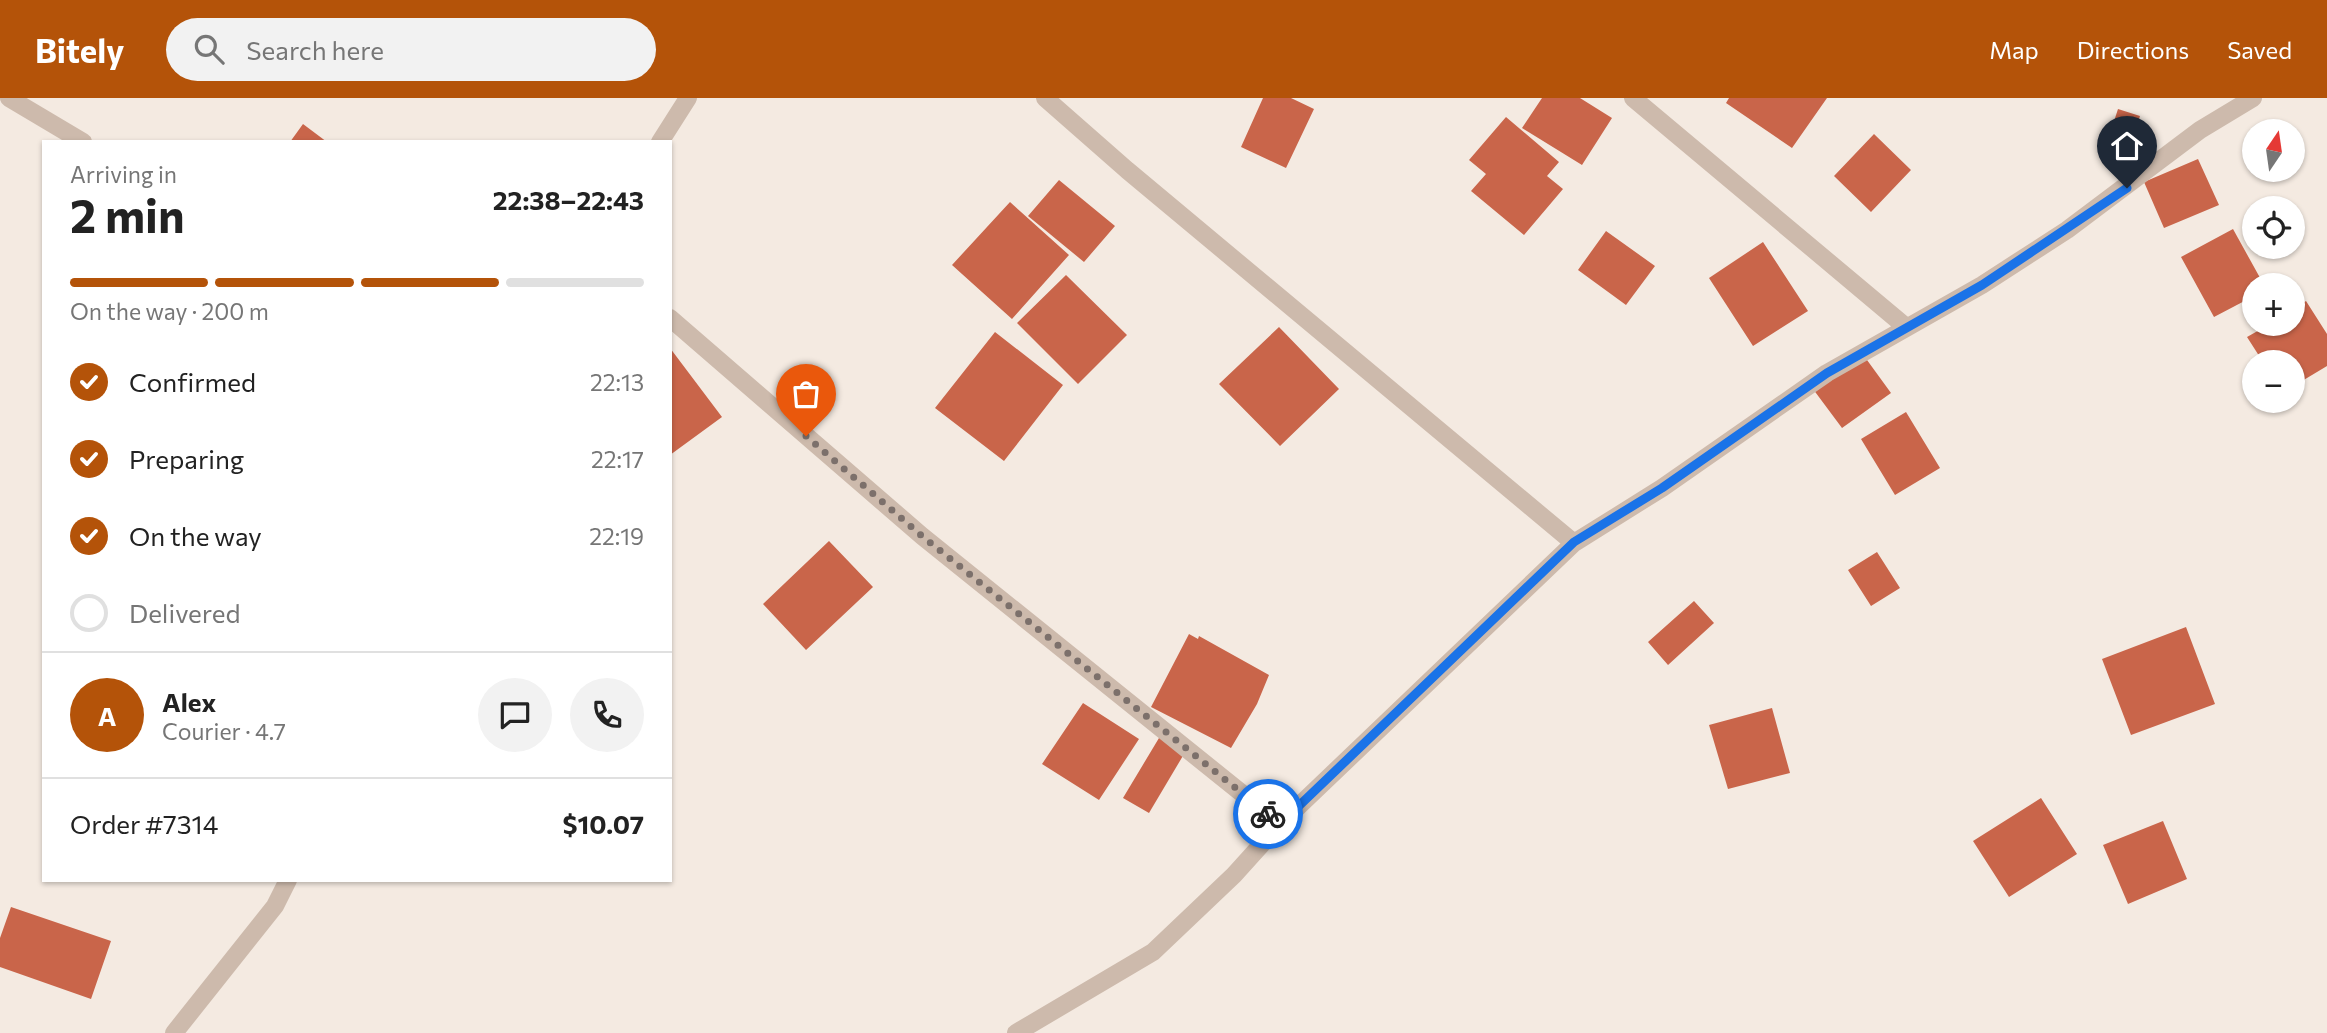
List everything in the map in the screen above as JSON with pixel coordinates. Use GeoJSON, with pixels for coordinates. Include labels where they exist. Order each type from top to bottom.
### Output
{"type":"FeatureCollection","features":[{"type":"Feature","properties":{"kind":"street"},"geometry":{"type":"LineString","coordinates":[[9,98],[80,140]]}},
{"type":"Feature","properties":{"kind":"street"},"geometry":{"type":"LineString","coordinates":[[661,140],[688,98]]}},
{"type":"Feature","properties":{"kind":"street"},"geometry":{"type":"LineString","coordinates":[[1045,98],[1574,542]]}},
{"type":"Feature","properties":{"kind":"street"},"geometry":{"type":"LineString","coordinates":[[1633,98],[1906,327]]}},
{"type":"Feature","properties":{"kind":"street"},"geometry":{"type":"LineString","coordinates":[[1016,1033],[1153,951],[1234,875],[1280,824],[1574,542],[1662,488],[1827,373],[1982,285],[2067,230],[2200,130],[2253,98]]}},
{"type":"Feature","properties":{"kind":"street"},"geometry":{"type":"LineString","coordinates":[[672,320],[922,536],[1280,824]]}},
{"type":"Feature","properties":{"kind":"street"},"geometry":{"type":"LineString","coordinates":[[174,1033],[275,905],[287,882]]}},
{"type":"Feature","properties":{"kind":"building"},"geometry":{"type":"Polygon","coordinates":[[[1263,98],[1291,98],[1314,109],[1286,168],[1241,147],[1263,98]]]}},
{"type":"Feature","properties":{"kind":"building"},"geometry":{"type":"Polygon","coordinates":[[[1542,98],[1580,98],[1612,118],[1582,165],[1522,128],[1542,98]]]}},
{"type":"Feature","properties":{"kind":"building"},"geometry":{"type":"Polygon","coordinates":[[[1729,98],[1827,98],[1792,148],[1726,103],[1729,98]]]}},
{"type":"Feature","properties":{"kind":"building"},"geometry":{"type":"Polygon","coordinates":[[[2118,109],[2140,116],[2126,162],[2103,155],[2118,109]]]}},
{"type":"Feature","properties":{"kind":"building"},"geometry":{"type":"Polygon","coordinates":[[[1506,117],[1559,162],[1547,176],[1563,189],[1524,235],[1471,191],[1486,174],[1469,160],[1506,117]]]}},
{"type":"Feature","properties":{"kind":"building"},"geometry":{"type":"Polygon","coordinates":[[[303,124],[324,140],[291,140],[303,124]]]}},
{"type":"Feature","properties":{"kind":"building"},"geometry":{"type":"Polygon","coordinates":[[[1874,134],[1911,170],[1871,212],[1834,176],[1874,134]]]}},
{"type":"Feature","properties":{"kind":"building"},"geometry":{"type":"Polygon","coordinates":[[[2198,159],[2219,205],[2164,228],[2144,182],[2198,159]]]}},
{"type":"Feature","properties":{"kind":"building"},"geometry":{"type":"Polygon","coordinates":[[[1059,180],[1115,226],[1084,262],[1028,216],[1059,180]]]}},
{"type":"Feature","properties":{"kind":"building"},"geometry":{"type":"Polygon","coordinates":[[[1010,202],[1069,255],[1012,319],[952,265],[1010,202]]]}},
{"type":"Feature","properties":{"kind":"building"},"geometry":{"type":"Polygon","coordinates":[[[2233,229],[2242,245],[2242,259],[2250,259],[2257,273],[2242,273],[2242,302],[2214,317],[2181,257],[2233,229]]]}},
{"type":"Feature","properties":{"kind":"building"},"geometry":{"type":"Polygon","coordinates":[[[1606,231],[1655,266],[1626,305],[1578,270],[1606,231]]]}},
{"type":"Feature","properties":{"kind":"building"},"geometry":{"type":"Polygon","coordinates":[[[1763,242],[1808,311],[1753,346],[1709,278],[1763,242]]]}},
{"type":"Feature","properties":{"kind":"building"},"geometry":{"type":"Polygon","coordinates":[[[1066,275],[1127,335],[1078,384],[1017,323],[1066,275]]]}},
{"type":"Feature","properties":{"kind":"building"},"geometry":{"type":"Polygon","coordinates":[[[2305,302],[2327,334],[2327,366],[2305,379],[2305,350],[2255,350],[2247,337],[2305,336],[2305,302]]]}},
{"type":"Feature","properties":{"kind":"building"},"geometry":{"type":"Polygon","coordinates":[[[1279,327],[1339,389],[1280,446],[1219,384],[1279,327]]]}},
{"type":"Feature","properties":{"kind":"building"},"geometry":{"type":"Polygon","coordinates":[[[995,332],[1063,385],[1004,461],[935,408],[995,332]]]}},
{"type":"Feature","properties":{"kind":"building"},"geometry":{"type":"Polygon","coordinates":[[[1859,349],[1891,393],[1842,428],[1810,385],[1859,349]]]}},
{"type":"Feature","properties":{"kind":"building"},"geometry":{"type":"Polygon","coordinates":[[[672,351],[722,417],[672,454],[672,351]]]}},
{"type":"Feature","properties":{"kind":"building"},"geometry":{"type":"Polygon","coordinates":[[[1906,412],[1940,468],[1895,495],[1861,439],[1906,412]]]}},
{"type":"Feature","properties":{"kind":"building"},"geometry":{"type":"Polygon","coordinates":[[[829,541],[873,587],[806,650],[763,604],[829,541]]]}},
{"type":"Feature","properties":{"kind":"building"},"geometry":{"type":"Polygon","coordinates":[[[1877,552],[1900,588],[1871,606],[1848,570],[1877,552]]]}},
{"type":"Feature","properties":{"kind":"building"},"geometry":{"type":"Polygon","coordinates":[[[1694,601],[1714,623],[1668,665],[1648,642],[1694,601]]]}},
{"type":"Feature","properties":{"kind":"building"},"geometry":{"type":"Polygon","coordinates":[[[2186,627],[2215,704],[2131,735],[2102,659],[2186,627]]]}},
{"type":"Feature","properties":{"kind":"building"},"geometry":{"type":"Polygon","coordinates":[[[1189,634],[1198,639],[1199,636],[1269,675],[1257,704],[1231,748],[1151,707],[1189,634]]]}},
{"type":"Feature","properties":{"kind":"building"},"geometry":{"type":"Polygon","coordinates":[[[1083,703],[1139,739],[1099,800],[1042,764],[1083,703]]]}},
{"type":"Feature","properties":{"kind":"building"},"geometry":{"type":"Polygon","coordinates":[[[1772,708],[1790,773],[1728,789],[1709,725],[1772,708]]]}},
{"type":"Feature","properties":{"kind":"building"},"geometry":{"type":"Polygon","coordinates":[[[1162,733],[1187,749],[1149,813],[1123,798],[1162,733]]]}},
{"type":"Feature","properties":{"kind":"building"},"geometry":{"type":"Polygon","coordinates":[[[2041,798],[2077,854],[2009,897],[1973,841],[2041,798]]]}},
{"type":"Feature","properties":{"kind":"building"},"geometry":{"type":"Polygon","coordinates":[[[2163,821],[2187,879],[2128,904],[2103,845],[2163,821]]]}},
{"type":"Feature","properties":{"kind":"building"},"geometry":{"type":"Polygon","coordinates":[[[11,907],[111,941],[91,999],[0,967],[0,938],[11,907]]]}},
{"type":"Feature","properties":{"kind":"way so far"},"geometry":{"type":"LineString","coordinates":[[806,436],[922,536],[1268,814]]}},
{"type":"Feature","properties":{"kind":"route"},"geometry":{"type":"LineString","coordinates":[[1268,814],[1280,824],[1574,542],[1662,488],[1827,373],[1982,285],[2127,188]]}}]}
